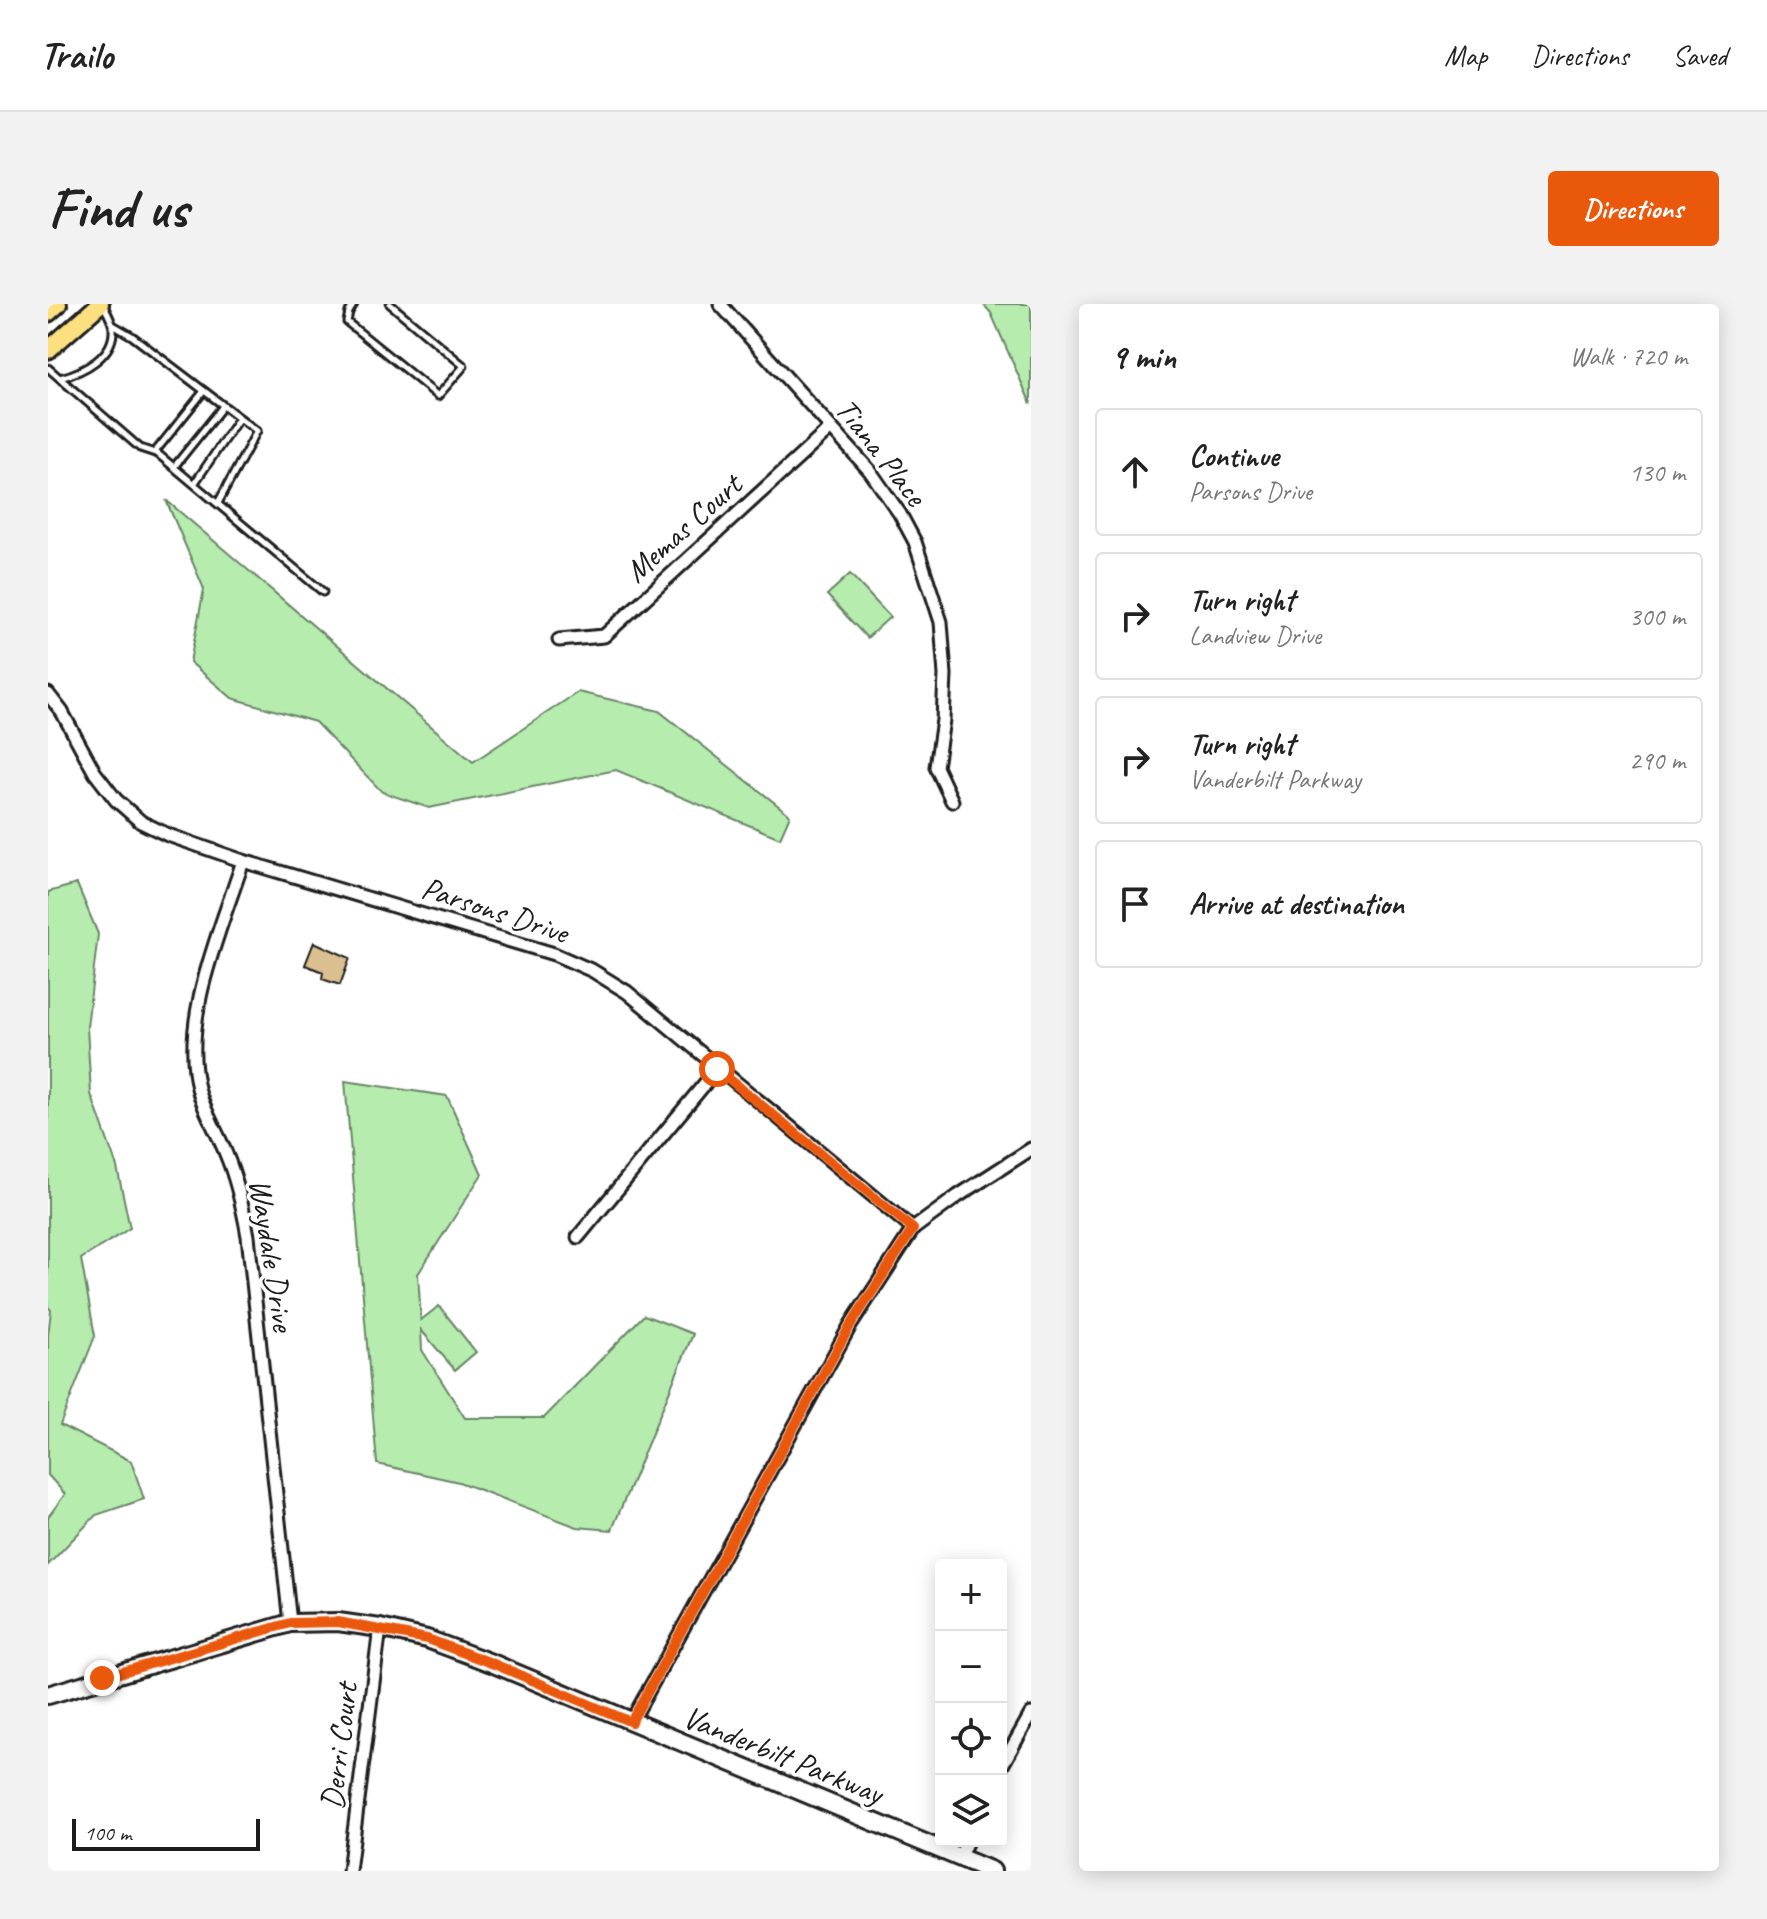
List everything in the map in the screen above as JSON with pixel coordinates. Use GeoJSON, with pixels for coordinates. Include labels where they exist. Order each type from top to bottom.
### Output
{"type":"FeatureCollection","features":[{"type":"Feature","properties":{"kind":"main road"},"geometry":{"type":"LineString","coordinates":[[48,313],[58,304]]}},
{"type":"Feature","properties":{"kind":"main road"},"geometry":{"type":"LineString","coordinates":[[48,350],[101,304]]}},
{"type":"Feature","properties":{"kind":"main road","name":"Vanderbilt Parkway"},"geometry":{"type":"LineString","coordinates":[[48,1695],[290,1623],[338,1622],[380,1628],[427,1639],[494,1664],[992,1871]]}},
{"type":"Feature","properties":{"kind":"street","name":"Tiana Place"},"geometry":{"type":"LineString","coordinates":[[720,304],[870,471],[915,542],[941,622],[945,675],[936,767],[952,801]]}},
{"type":"Feature","properties":{"kind":"street","name":"Memas Court"},"geometry":{"type":"LineString","coordinates":[[559,640],[604,636],[831,428]]}},
{"type":"Feature","properties":{"kind":"street","name":"Parsons Drive"},"geometry":{"type":"LineString","coordinates":[[48,694],[62,712],[95,773],[116,800],[141,822],[168,835],[243,861],[554,954],[593,971],[627,992],[913,1229]]}},
{"type":"Feature","properties":{"kind":"street","name":"Waydale Drive"},"geometry":{"type":"LineString","coordinates":[[243,861],[200,997],[193,1035],[194,1063],[200,1094],[240,1195],[248,1236],[290,1623]]}},
{"type":"Feature","properties":{"kind":"street"},"geometry":{"type":"LineString","coordinates":[[578,1237],[717,1069]]}},
{"type":"Feature","properties":{"kind":"street"},"geometry":{"type":"LineString","coordinates":[[631,1722],[850,1326],[913,1229],[1031,1149]]}},
{"type":"Feature","properties":{"kind":"street","name":"Derri Court"},"geometry":{"type":"LineString","coordinates":[[349,1871],[380,1628]]}},
{"type":"Feature","properties":{"kind":"street"},"geometry":{"type":"LineString","coordinates":[[1007,1756],[1031,1714]]}},
{"type":"Feature","properties":{"kind":"street"},"geometry":{"type":"LineString","coordinates":[[959,1858],[964,1847]]}},
{"type":"Feature","properties":{"kind":"lane"},"geometry":{"type":"LineString","coordinates":[[101,304],[113,325],[132,336],[257,431],[218,503]]}},
{"type":"Feature","properties":{"kind":"lane"},"geometry":{"type":"LineString","coordinates":[[354,304],[347,322],[438,396],[464,366],[390,304]]}},
{"type":"Feature","properties":{"kind":"lane"},"geometry":{"type":"LineString","coordinates":[[59,378],[86,369],[98,359],[112,340],[113,325]]}},
{"type":"Feature","properties":{"kind":"lane"},"geometry":{"type":"LineString","coordinates":[[48,368],[140,448],[155,452],[323,592]]}},
{"type":"Feature","properties":{"kind":"lane"},"geometry":{"type":"LineString","coordinates":[[155,452],[204,391]]}},
{"type":"Feature","properties":{"kind":"lane"},"geometry":{"type":"LineString","coordinates":[[174,467],[223,406]]}},
{"type":"Feature","properties":{"kind":"lane"},"geometry":{"type":"LineString","coordinates":[[194,484],[239,418]]}},
{"type":"Feature","properties":{"kind":"green space"},"geometry":{"type":"Polygon","coordinates":[[[983,304],[1031,304],[1031,404],[991,313],[983,304]]]}},
{"type":"Feature","properties":{"kind":"green space"},"geometry":{"type":"Polygon","coordinates":[[[166,500],[473,762],[578,692],[659,711],[790,815],[780,838],[616,770],[429,808],[382,792],[315,722],[232,698],[190,662],[204,589],[166,500]]]}},
{"type":"Feature","properties":{"kind":"green space"},"geometry":{"type":"Polygon","coordinates":[[[850,574],[890,617],[867,638],[827,595],[850,574]]]}},
{"type":"Feature","properties":{"kind":"green space"},"geometry":{"type":"Polygon","coordinates":[[[77,884],[98,934],[87,1027],[91,1094],[117,1167],[130,1228],[81,1259],[95,1336],[60,1425],[131,1461],[144,1499],[96,1515],[48,1565],[48,1517],[65,1494],[48,1475],[48,1336],[51,1310],[48,1307],[48,892],[77,884]]]}},
{"type":"Feature","properties":{"kind":"green space"},"geometry":{"type":"Polygon","coordinates":[[[345,1081],[447,1096],[482,1174],[418,1274],[421,1320],[439,1306],[476,1352],[455,1370],[421,1330],[422,1350],[465,1418],[544,1418],[644,1315],[693,1334],[612,1530],[577,1527],[459,1482],[377,1464],[345,1081]]]}},
{"type":"Feature","properties":{"kind":"building"},"geometry":{"type":"Polygon","coordinates":[[[314,942],[350,958],[340,985],[322,979],[323,972],[305,965],[314,942]]]}},
{"type":"Feature","properties":{"kind":"route"},"geometry":{"type":"LineString","coordinates":[[102,1678],[290,1623],[338,1622],[427,1639],[631,1722],[850,1326],[913,1229],[717,1069]]}}]}
